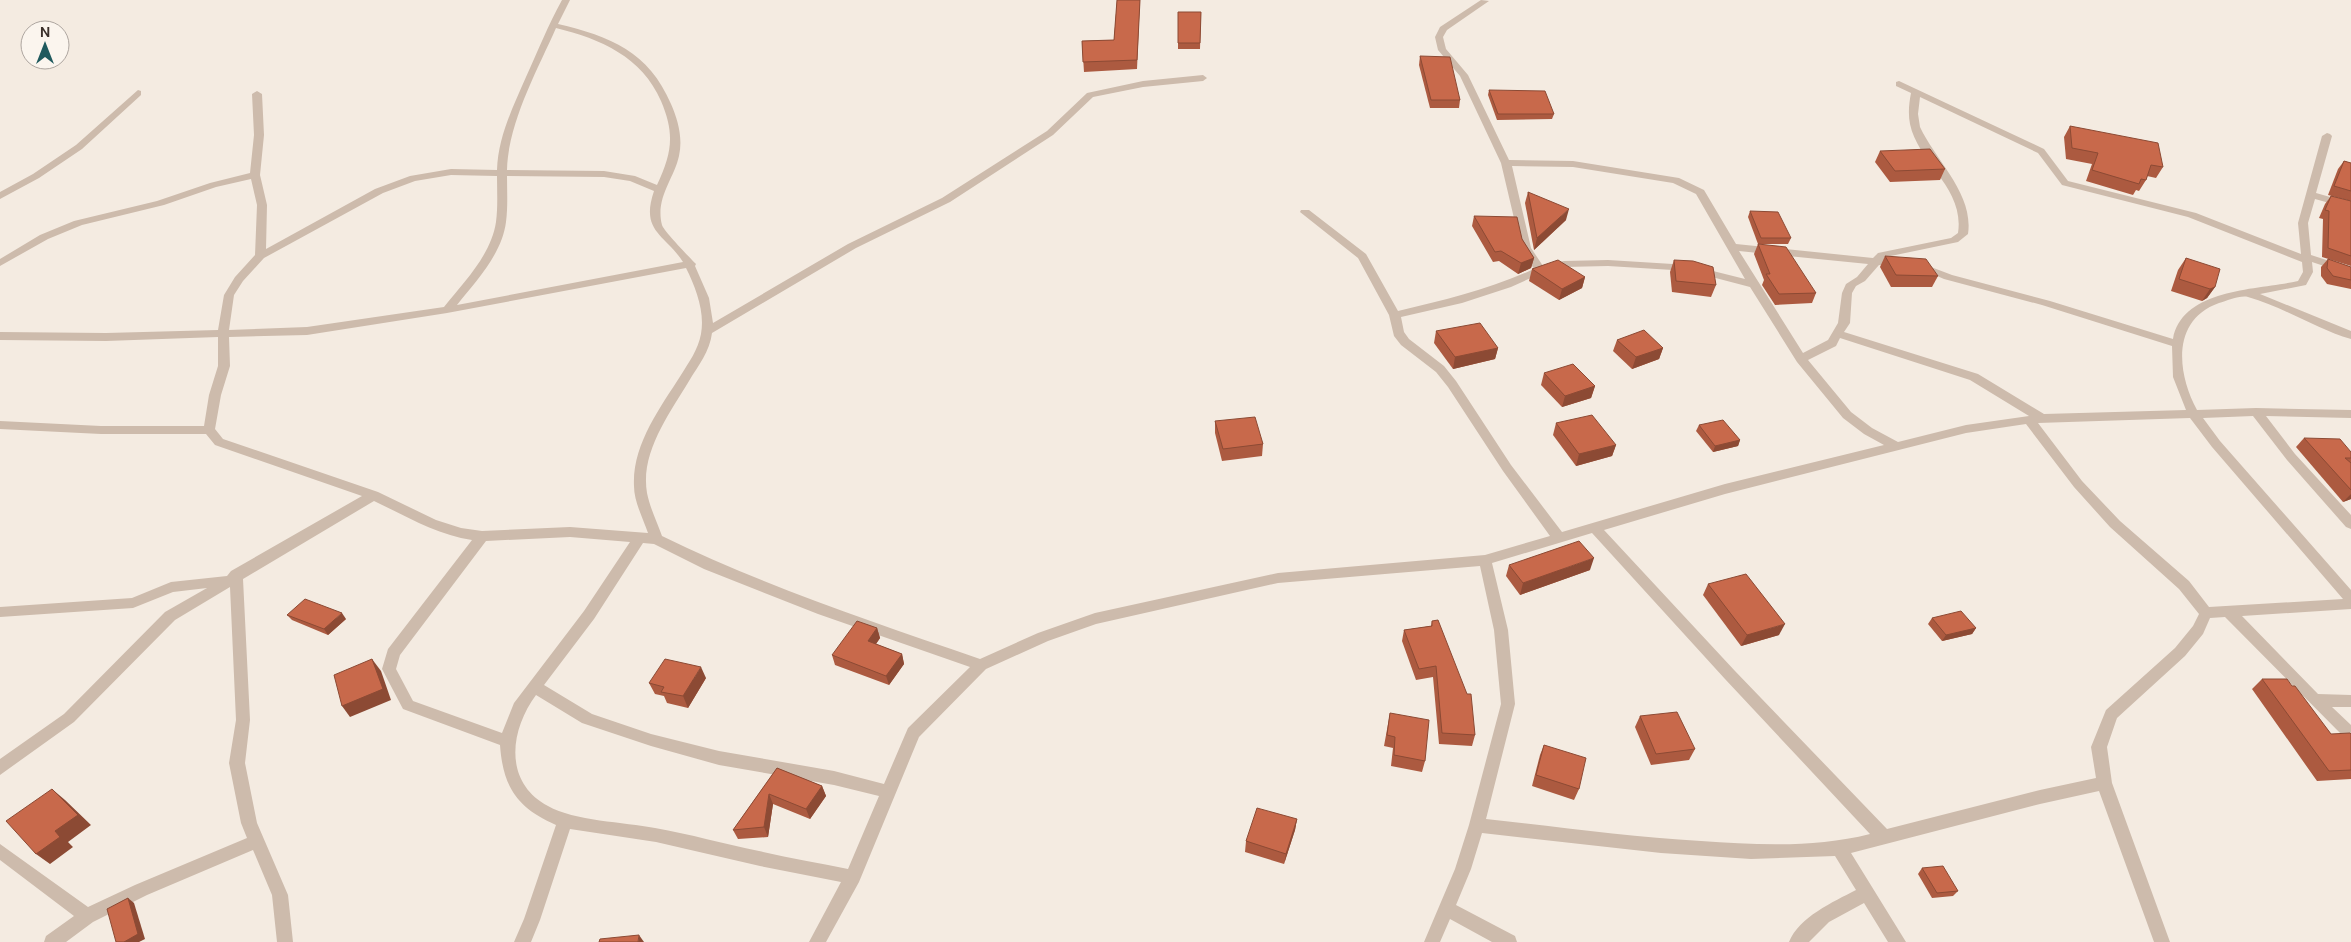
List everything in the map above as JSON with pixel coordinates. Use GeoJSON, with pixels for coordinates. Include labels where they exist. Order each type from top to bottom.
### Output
{"type":"FeatureCollection","features":[{"type":"Feature","properties":{"kind":"street"},"geometry":{"type":"LineString","coordinates":[[447,310],[479,268],[494,243],[500,226],[503,202],[500,174],[504,147],[514,114],[566,0]]}},
{"type":"Feature","properties":{"kind":"street"},"geometry":{"type":"LineString","coordinates":[[1485,1],[1443,29],[1439,37],[1442,50],[1464,75],[1506,163],[1526,248],[1540,270]]}},
{"type":"Feature","properties":{"kind":"street"},"geometry":{"type":"LineString","coordinates":[[553,25],[589,33],[629,55],[646,69],[661,87],[674,122],[677,138],[674,158],[658,189],[655,207],[658,228],[691,264],[704,302],[707,331],[697,359],[656,427],[644,456],[640,485],[656,539]]}},
{"type":"Feature","properties":{"kind":"street"},"geometry":{"type":"LineString","coordinates":[[707,331],[852,246],[946,200],[1050,133],[1090,95],[1144,84],[1203,78]]}},
{"type":"Feature","properties":{"kind":"street"},"geometry":{"type":"LineString","coordinates":[[1899,84],[2041,151],[2049,158],[2059,178],[2065,183],[2192,215],[2306,258],[2351,272]]}},
{"type":"Feature","properties":{"kind":"street"},"geometry":{"type":"LineString","coordinates":[[1801,360],[1832,343],[1839,334],[1844,323],[1851,284],[1860,279],[1882,255],[1954,240],[1962,234],[1965,227],[1965,219],[1955,194],[1921,140],[1915,125],[1916,92]]}},
{"type":"Feature","properties":{"kind":"street"},"geometry":{"type":"LineString","coordinates":[[0,196],[36,176],[79,146],[138,93]]}},
{"type":"Feature","properties":{"kind":"street"},"geometry":{"type":"LineString","coordinates":[[257,94],[259,134],[256,175],[262,205],[260,256]]}},
{"type":"Feature","properties":{"kind":"street"},"geometry":{"type":"LineString","coordinates":[[2327,136],[2303,222],[2308,272],[2302,283],[2284,288],[2246,292],[2194,312],[2186,321],[2176,344],[2178,374],[2193,414],[2351,599]]}},
{"type":"Feature","properties":{"kind":"street"},"geometry":{"type":"LineString","coordinates":[[1506,163],[1585,166],[1676,180],[1700,192],[1754,286],[1801,360],[1847,415],[1868,431],[1896,446]]}},
{"type":"Feature","properties":{"kind":"street"},"geometry":{"type":"LineString","coordinates":[[658,189],[632,178],[604,174],[451,172],[414,178],[379,190],[260,256],[239,279],[229,295],[223,332],[224,366],[215,395],[209,430],[219,442],[374,495],[430,523],[460,533],[482,536],[570,532],[656,539],[709,564],[823,610],[981,665]]}},
{"type":"Feature","properties":{"kind":"street"},"geometry":{"type":"LineString","coordinates":[[0,263],[44,237],[78,222],[160,203],[213,185],[256,175]]}},
{"type":"Feature","properties":{"kind":"street"},"geometry":{"type":"LineString","coordinates":[[2311,195],[2351,206]]}},
{"type":"Feature","properties":{"kind":"street"},"geometry":{"type":"LineString","coordinates":[[1305,212],[1362,256],[1395,314],[1398,333],[1401,338],[1440,369],[1452,384],[1507,468],[1560,538]]}},
{"type":"Feature","properties":{"kind":"street"},"geometry":{"type":"LineString","coordinates":[[1732,248],[1924,266],[1948,277],[2046,303],[2176,344]]}},
{"type":"Feature","properties":{"kind":"street"},"geometry":{"type":"LineString","coordinates":[[1395,314],[1458,301],[1540,270],[1564,264],[1608,263],[1689,268],[1754,286]]}},
{"type":"Feature","properties":{"kind":"street"},"geometry":{"type":"LineString","coordinates":[[0,336],[106,337],[223,332],[307,331],[447,310],[691,264]]}},
{"type":"Feature","properties":{"kind":"street"},"geometry":{"type":"LineString","coordinates":[[2246,292],[2351,335]]}},
{"type":"Feature","properties":{"kind":"street"},"geometry":{"type":"LineString","coordinates":[[1839,334],[1974,377],[2036,419],[2084,490],[2115,524],[2184,585],[2206,613]]}},
{"type":"Feature","properties":{"kind":"street"},"geometry":{"type":"LineString","coordinates":[[2256,412],[2291,457],[2351,524]]}},
{"type":"Feature","properties":{"kind":"street"},"geometry":{"type":"LineString","coordinates":[[817,942],[853,877],[913,733],[981,665],[1043,637],[1094,618],[1278,578],[1485,560],[1725,489],[1966,429],[2036,419],[2256,412],[2351,414]]}},
{"type":"Feature","properties":{"kind":"street"},"geometry":{"type":"LineString","coordinates":[[0,425],[101,430],[209,430]]}},
{"type":"Feature","properties":{"kind":"street"},"geometry":{"type":"LineString","coordinates":[[0,768],[69,718],[170,616],[374,495]]}},
{"type":"Feature","properties":{"kind":"street"},"geometry":{"type":"LineString","coordinates":[[1594,528],[1885,838]]}},
{"type":"Feature","properties":{"kind":"street"},"geometry":{"type":"LineString","coordinates":[[482,536],[393,653],[389,669],[408,705],[507,741]]}},
{"type":"Feature","properties":{"kind":"street"},"geometry":{"type":"LineString","coordinates":[[640,537],[589,615],[519,707],[507,741],[509,766],[518,790],[541,811],[565,821],[656,835],[760,859],[853,877]]}},
{"type":"Feature","properties":{"kind":"street"},"geometry":{"type":"LineString","coordinates":[[1432,942],[1463,869],[1477,825],[1508,704],[1501,630],[1485,560]]}},
{"type":"Feature","properties":{"kind":"street"},"geometry":{"type":"LineString","coordinates":[[0,612],[133,603],[171,588],[233,578]]}},
{"type":"Feature","properties":{"kind":"street"},"geometry":{"type":"LineString","coordinates":[[233,578],[243,720],[237,763],[249,823],[280,895],[285,942]]}},
{"type":"Feature","properties":{"kind":"street"},"geometry":{"type":"LineString","coordinates":[[2206,613],[2351,604]]}},
{"type":"Feature","properties":{"kind":"street"},"geometry":{"type":"LineString","coordinates":[[2229,612],[2351,734]]}},
{"type":"Feature","properties":{"kind":"street"},"geometry":{"type":"LineString","coordinates":[[2162,942],[2104,784],[2098,747],[2111,714],[2180,652],[2198,630],[2206,613]]}},
{"type":"Feature","properties":{"kind":"street"},"geometry":{"type":"LineString","coordinates":[[534,686],[587,718],[651,740],[719,758],[834,778],[888,792]]}},
{"type":"Feature","properties":{"kind":"street"},"geometry":{"type":"LineString","coordinates":[[2315,700],[2351,701]]}},
{"type":"Feature","properties":{"kind":"street"},"geometry":{"type":"LineString","coordinates":[[1477,825],[1661,846],[1742,851],[1839,849],[2040,797],[2104,784]]}},
{"type":"Feature","properties":{"kind":"street"},"geometry":{"type":"LineString","coordinates":[[522,942],[532,920],[565,821]]}},
{"type":"Feature","properties":{"kind":"street"},"geometry":{"type":"LineString","coordinates":[[52,942],[87,916],[141,890],[257,840]]}},
{"type":"Feature","properties":{"kind":"street"},"geometry":{"type":"LineString","coordinates":[[1839,849],[1898,942]]}},
{"type":"Feature","properties":{"kind":"street"},"geometry":{"type":"LineString","coordinates":[[0,851],[87,916]]}},
{"type":"Feature","properties":{"kind":"street"},"geometry":{"type":"LineString","coordinates":[[1797,942],[1824,916],[1866,893]]}},
{"type":"Feature","properties":{"kind":"street"},"geometry":{"type":"LineString","coordinates":[[1446,908],[1509,942]]}},
{"type":"Feature","properties":{"kind":"building"},"geometry":{"type":"Polygon","coordinates":[[[1117,0],[1140,0],[1137,60],[1083,62],[1082,41],[1114,40],[1117,0]]]}},
{"type":"Feature","properties":{"kind":"building"},"geometry":{"type":"Polygon","coordinates":[[[1178,12],[1201,12],[1200,43],[1178,43],[1178,12]]]}},
{"type":"Feature","properties":{"kind":"building"},"geometry":{"type":"Polygon","coordinates":[[[1420,56],[1450,57],[1460,100],[1431,100],[1420,56]]]}},
{"type":"Feature","properties":{"kind":"building"},"geometry":{"type":"Polygon","coordinates":[[[1489,90],[1545,91],[1554,114],[1498,114],[1489,90]]]}},
{"type":"Feature","properties":{"kind":"building"},"geometry":{"type":"Polygon","coordinates":[[[2070,126],[2158,143],[2163,167],[2151,165],[2146,180],[2141,179],[2139,184],[2092,170],[2098,153],[2072,148],[2070,126]]]}},
{"type":"Feature","properties":{"kind":"building"},"geometry":{"type":"Polygon","coordinates":[[[1930,149],[1945,169],[1895,171],[1880,151],[1930,149]]]}},
{"type":"Feature","properties":{"kind":"building"},"geometry":{"type":"Polygon","coordinates":[[[2344,161],[2351,163],[2351,191],[2334,186],[2344,161]]]}},
{"type":"Feature","properties":{"kind":"building"},"geometry":{"type":"Polygon","coordinates":[[[1528,192],[1569,209],[1537,238],[1528,192]]]}},
{"type":"Feature","properties":{"kind":"building"},"geometry":{"type":"Polygon","coordinates":[[[2331,196],[2351,201],[2351,256],[2328,248],[2329,211],[2325,210],[2331,196]]]}},
{"type":"Feature","properties":{"kind":"building"},"geometry":{"type":"Polygon","coordinates":[[[1750,211],[1778,212],[1791,238],[1761,238],[1750,211]]]}},
{"type":"Feature","properties":{"kind":"building"},"geometry":{"type":"Polygon","coordinates":[[[1474,216],[1517,217],[1522,239],[1534,258],[1521,263],[1501,251],[1495,252],[1474,216]]]}},
{"type":"Feature","properties":{"kind":"building"},"geometry":{"type":"Polygon","coordinates":[[[1758,244],[1786,247],[1816,293],[1779,294],[1766,274],[1770,274],[1758,244]]]}},
{"type":"Feature","properties":{"kind":"building"},"geometry":{"type":"Polygon","coordinates":[[[1885,256],[1926,259],[1938,276],[1896,275],[1885,256]]]}},
{"type":"Feature","properties":{"kind":"building"},"geometry":{"type":"Polygon","coordinates":[[[2186,258],[2220,269],[2215,287],[2210,289],[2179,279],[2186,258]]]}},
{"type":"Feature","properties":{"kind":"building"},"geometry":{"type":"Polygon","coordinates":[[[2328,259],[2351,267],[2351,280],[2333,276],[2327,268],[2328,259]]]}},
{"type":"Feature","properties":{"kind":"building"},"geometry":{"type":"Polygon","coordinates":[[[1558,260],[1585,277],[1562,289],[1532,269],[1558,260]]]}},
{"type":"Feature","properties":{"kind":"building"},"geometry":{"type":"Polygon","coordinates":[[[1674,260],[1693,261],[1713,267],[1716,285],[1676,281],[1674,260]]]}},
{"type":"Feature","properties":{"kind":"building"},"geometry":{"type":"Polygon","coordinates":[[[1480,323],[1498,348],[1455,357],[1436,331],[1480,323]]]}},
{"type":"Feature","properties":{"kind":"building"},"geometry":{"type":"Polygon","coordinates":[[[1644,330],[1663,348],[1636,357],[1617,340],[1644,330]]]}},
{"type":"Feature","properties":{"kind":"building"},"geometry":{"type":"Polygon","coordinates":[[[1573,364],[1595,386],[1565,396],[1544,373],[1573,364]]]}},
{"type":"Feature","properties":{"kind":"building"},"geometry":{"type":"Polygon","coordinates":[[[1592,415],[1616,445],[1579,454],[1556,423],[1592,415]]]}},
{"type":"Feature","properties":{"kind":"building"},"geometry":{"type":"Polygon","coordinates":[[[1255,417],[1263,444],[1223,449],[1215,421],[1255,417]]]}},
{"type":"Feature","properties":{"kind":"building"},"geometry":{"type":"Polygon","coordinates":[[[1723,420],[1740,440],[1715,446],[1699,425],[1723,420]]]}},
{"type":"Feature","properties":{"kind":"building"},"geometry":{"type":"Polygon","coordinates":[[[2304,438],[2340,439],[2351,452],[2351,458],[2345,458],[2351,463],[2351,490],[2304,438]]]}},
{"type":"Feature","properties":{"kind":"building"},"geometry":{"type":"Polygon","coordinates":[[[1579,541],[1594,558],[1523,583],[1509,565],[1579,541]]]}},
{"type":"Feature","properties":{"kind":"building"},"geometry":{"type":"Polygon","coordinates":[[[1746,574],[1785,624],[1747,635],[1708,584],[1746,574]]]}},
{"type":"Feature","properties":{"kind":"building"},"geometry":{"type":"Polygon","coordinates":[[[305,599],[342,613],[324,629],[287,615],[305,599]]]}},
{"type":"Feature","properties":{"kind":"building"},"geometry":{"type":"Polygon","coordinates":[[[1961,611],[1976,628],[1946,635],[1932,618],[1961,611]]]}},
{"type":"Feature","properties":{"kind":"building"},"geometry":{"type":"Polygon","coordinates":[[[1438,620],[1467,694],[1471,694],[1475,735],[1442,733],[1436,666],[1419,669],[1404,630],[1432,626],[1432,621],[1438,620]]]}},
{"type":"Feature","properties":{"kind":"building"},"geometry":{"type":"Polygon","coordinates":[[[857,621],[877,628],[868,641],[902,654],[886,676],[832,655],[857,621]]]}},
{"type":"Feature","properties":{"kind":"building"},"geometry":{"type":"Polygon","coordinates":[[[372,659],[383,689],[342,706],[334,675],[372,659]]]}},
{"type":"Feature","properties":{"kind":"building"},"geometry":{"type":"Polygon","coordinates":[[[665,659],[701,667],[683,696],[661,692],[664,687],[649,683],[665,659]]]}},
{"type":"Feature","properties":{"kind":"building"},"geometry":{"type":"Polygon","coordinates":[[[2262,679],[2287,679],[2292,686],[2295,686],[2331,734],[2351,734],[2351,770],[2329,771],[2262,679]]]}},
{"type":"Feature","properties":{"kind":"building"},"geometry":{"type":"Polygon","coordinates":[[[1677,712],[1695,749],[1656,754],[1640,716],[1677,712]]]}},
{"type":"Feature","properties":{"kind":"building"},"geometry":{"type":"Polygon","coordinates":[[[1390,713],[1429,720],[1425,761],[1394,755],[1395,737],[1387,735],[1390,713]]]}},
{"type":"Feature","properties":{"kind":"building"},"geometry":{"type":"Polygon","coordinates":[[[1544,745],[1586,758],[1579,789],[1536,775],[1544,745]]]}},
{"type":"Feature","properties":{"kind":"building"},"geometry":{"type":"Polygon","coordinates":[[[777,768],[822,786],[806,809],[769,794],[764,827],[733,830],[777,768]]]}},
{"type":"Feature","properties":{"kind":"building"},"geometry":{"type":"Polygon","coordinates":[[[52,789],[78,815],[55,831],[60,837],[36,854],[6,821],[52,789]]]}},
{"type":"Feature","properties":{"kind":"building"},"geometry":{"type":"Polygon","coordinates":[[[1257,808],[1297,819],[1286,854],[1246,841],[1257,808]]]}},
{"type":"Feature","properties":{"kind":"building"},"geometry":{"type":"Polygon","coordinates":[[[1943,866],[1958,891],[1937,893],[1922,868],[1943,866]]]}},
{"type":"Feature","properties":{"kind":"building"},"geometry":{"type":"Polygon","coordinates":[[[128,898],[138,934],[124,942],[116,942],[107,909],[128,898]]]}},
{"type":"Feature","properties":{"kind":"building"},"geometry":{"type":"Polygon","coordinates":[[[639,935],[638,942],[599,942],[600,939],[639,935]]]}}]}
